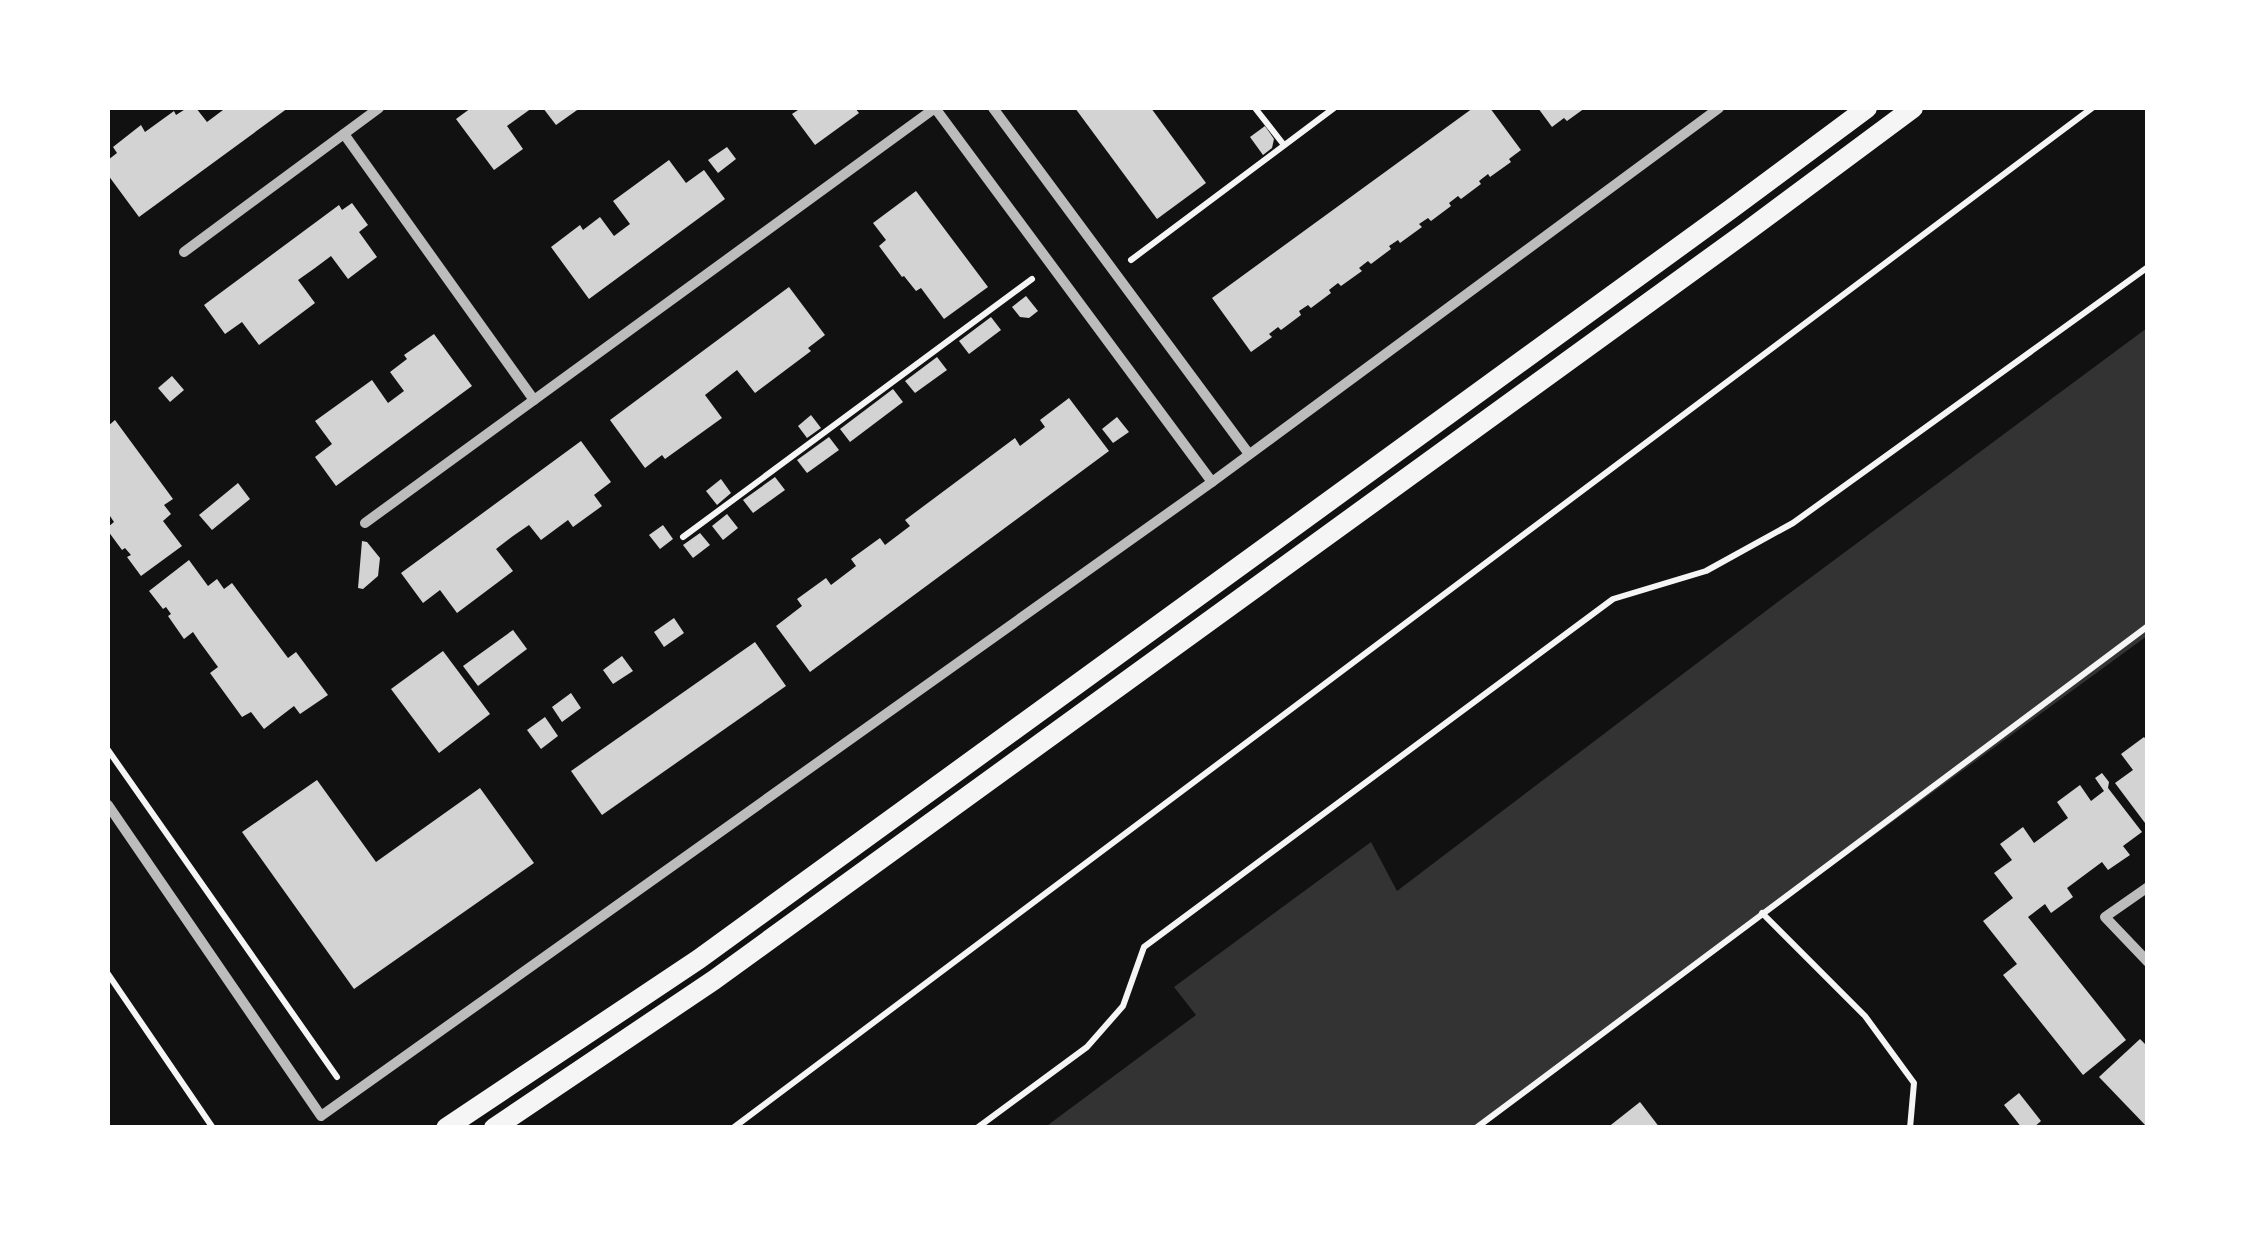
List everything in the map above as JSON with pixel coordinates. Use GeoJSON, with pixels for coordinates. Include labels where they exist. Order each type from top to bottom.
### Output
{"type":"FeatureCollection","features":[{"type":"Feature","properties":{"kind":"main road"},"geometry":{"type":"LineString","coordinates":[[446,1128],[715,948],[1867,108]]}},
{"type":"Feature","properties":{"kind":"main road"},"geometry":{"type":"LineString","coordinates":[[494,1128],[714,980],[1912,108]]}},
{"type":"Feature","properties":{"kind":"street"},"geometry":{"type":"LineString","coordinates":[[184,252],[379,108]]}},
{"type":"Feature","properties":{"kind":"street"},"geometry":{"type":"LineString","coordinates":[[365,522],[935,108],[1212,482]]}},
{"type":"Feature","properties":{"kind":"street"},"geometry":{"type":"LineString","coordinates":[[993,108],[1249,454]]}},
{"type":"Feature","properties":{"kind":"street"},"geometry":{"type":"LineString","coordinates":[[108,805],[321,1116],[1212,482],[1719,108]]}},
{"type":"Feature","properties":{"kind":"street"},"geometry":{"type":"LineString","coordinates":[[344,134],[534,400]]}},
{"type":"Feature","properties":{"kind":"street"},"geometry":{"type":"LineString","coordinates":[[2148,886],[2105,917],[2148,962]]}},
{"type":"Feature","properties":{"kind":"path"},"geometry":{"type":"LineString","coordinates":[[1255,108],[1284,146]]}},
{"type":"Feature","properties":{"kind":"path"},"geometry":{"type":"LineString","coordinates":[[1114,272],[1334,108]]}},
{"type":"Feature","properties":{"kind":"path"},"geometry":{"type":"LineString","coordinates":[[733,1128],[2092,108]]}},
{"type":"Feature","properties":{"kind":"path"},"geometry":{"type":"LineString","coordinates":[[683,536],[1051,265]]}},
{"type":"Feature","properties":{"kind":"path"},"geometry":{"type":"LineString","coordinates":[[977,1128],[1087,1047],[1124,1006],[1144,947],[1613,599],[1706,570],[1793,524],[2148,268]]}},
{"type":"Feature","properties":{"kind":"path"},"geometry":{"type":"LineString","coordinates":[[1476,1128],[2148,626]]}},
{"type":"Feature","properties":{"kind":"path"},"geometry":{"type":"LineString","coordinates":[[108,750],[349,1094]]}},
{"type":"Feature","properties":{"kind":"path"},"geometry":{"type":"LineString","coordinates":[[1762,913],[1865,1016],[1914,1083],[1910,1128]]}},
{"type":"Feature","properties":{"kind":"path"},"geometry":{"type":"LineString","coordinates":[[108,974],[213,1128]]}},
{"type":"Feature","properties":{"kind":"shaded area"},"geometry":{"type":"Polygon","coordinates":[[[2147,328],[2147,636],[1474,1127],[1044,1128],[1196,1015],[1174,987],[1371,842],[1397,891],[2147,328]]]}},
{"type":"Feature","properties":{"kind":"building"},"geometry":{"type":"Polygon","coordinates":[[[196,108],[207,122],[222,108],[288,108],[139,217],[108,175],[108,160],[117,153],[113,147],[141,125],[145,132],[174,111],[176,115],[196,108]]]}},
{"type":"Feature","properties":{"kind":"building"},"geometry":{"type":"Polygon","coordinates":[[[471,108],[532,108],[507,126],[523,149],[494,170],[456,119],[471,108]]]}},
{"type":"Feature","properties":{"kind":"building"},"geometry":{"type":"Polygon","coordinates":[[[543,108],[580,108],[556,125],[543,108]]]}},
{"type":"Feature","properties":{"kind":"building"},"geometry":{"type":"Polygon","coordinates":[[[801,108],[855,108],[859,113],[815,145],[792,114],[801,108]]]}},
{"type":"Feature","properties":{"kind":"building"},"geometry":{"type":"Polygon","coordinates":[[[1075,108],[1151,108],[1206,183],[1157,219],[1075,108]]]}},
{"type":"Feature","properties":{"kind":"building"},"geometry":{"type":"Polygon","coordinates":[[[1473,108],[1490,108],[1521,150],[1509,159],[1511,162],[1490,177],[1488,174],[1461,199],[1458,196],[1431,221],[1428,218],[1419,224],[1422,227],[1389,246],[1391,249],[1371,264],[1368,261],[1359,268],[1362,271],[1341,286],[1338,283],[1311,308],[1308,305],[1299,311],[1301,315],[1281,330],[1278,327],[1269,334],[1272,337],[1251,352],[1212,298],[1473,108]]]}},
{"type":"Feature","properties":{"kind":"building"},"geometry":{"type":"Polygon","coordinates":[[[1538,108],[1585,108],[1552,127],[1538,108]]]}},
{"type":"Feature","properties":{"kind":"building"},"geometry":{"type":"Polygon","coordinates":[[[1265,126],[1274,139],[1272,148],[1263,155],[1250,137],[1265,126]]]}},
{"type":"Feature","properties":{"kind":"building"},"geometry":{"type":"Polygon","coordinates":[[[727,147],[736,159],[718,173],[708,160],[727,147]]]}},
{"type":"Feature","properties":{"kind":"building"},"geometry":{"type":"Polygon","coordinates":[[[669,160],[686,183],[704,170],[725,199],[589,299],[551,247],[580,225],[583,230],[600,217],[614,236],[630,224],[613,201],[669,160]]]}},
{"type":"Feature","properties":{"kind":"building"},"geometry":{"type":"Polygon","coordinates":[[[916,191],[988,287],[944,319],[921,288],[916,291],[902,277],[879,246],[886,240],[873,223],[916,191]]]}},
{"type":"Feature","properties":{"kind":"building"},"geometry":{"type":"Polygon","coordinates":[[[352,203],[368,225],[359,232],[377,257],[348,279],[331,256],[298,280],[315,303],[259,345],[242,322],[225,334],[204,305],[339,205],[342,210],[352,203]]]}},
{"type":"Feature","properties":{"kind":"building"},"geometry":{"type":"Polygon","coordinates":[[[789,287],[825,335],[808,348],[811,351],[755,393],[737,370],[705,395],[722,418],[665,459],[662,455],[645,468],[610,420],[789,287]]]}},
{"type":"Feature","properties":{"kind":"building"},"geometry":{"type":"Polygon","coordinates":[[[1026,296],[1038,311],[1029,318],[1020,317],[1012,307],[1026,296]]]}},
{"type":"Feature","properties":{"kind":"building"},"geometry":{"type":"Polygon","coordinates":[[[991,317],[1001,330],[969,354],[959,341],[991,317]]]}},
{"type":"Feature","properties":{"kind":"building"},"geometry":{"type":"Polygon","coordinates":[[[434,334],[472,386],[336,486],[315,457],[332,444],[315,421],[372,380],[388,403],[404,391],[390,372],[407,359],[404,355],[434,334]]]}},
{"type":"Feature","properties":{"kind":"building"},"geometry":{"type":"Polygon","coordinates":[[[937,357],[947,370],[915,393],[905,381],[937,357]]]}},
{"type":"Feature","properties":{"kind":"building"},"geometry":{"type":"Polygon","coordinates":[[[172,376],[184,390],[170,402],[158,388],[172,376]]]}},
{"type":"Feature","properties":{"kind":"building"},"geometry":{"type":"Polygon","coordinates":[[[893,389],[903,402],[850,442],[840,429],[893,389]]]}},
{"type":"Feature","properties":{"kind":"building"},"geometry":{"type":"Polygon","coordinates":[[[1069,398],[1109,451],[810,672],[776,626],[802,606],[797,599],[826,578],[831,585],[856,566],[851,559],[880,538],[885,545],[910,526],[905,520],[1015,438],[1020,446],[1045,427],[1040,420],[1069,398]]]}},
{"type":"Feature","properties":{"kind":"building"},"geometry":{"type":"Polygon","coordinates":[[[811,415],[821,428],[807,438],[798,426],[811,415]]]}},
{"type":"Feature","properties":{"kind":"building"},"geometry":{"type":"Polygon","coordinates":[[[1117,417],[1129,432],[1113,443],[1102,429],[1117,417]]]}},
{"type":"Feature","properties":{"kind":"building"},"geometry":{"type":"Polygon","coordinates":[[[115,420],[173,499],[164,505],[171,514],[163,521],[182,546],[141,576],[127,557],[131,555],[125,548],[122,550],[108,531],[114,522],[108,513],[108,426],[115,420]]]}},
{"type":"Feature","properties":{"kind":"building"},"geometry":{"type":"Polygon","coordinates":[[[829,437],[839,450],[807,473],[797,460],[829,437]]]}},
{"type":"Feature","properties":{"kind":"building"},"geometry":{"type":"Polygon","coordinates":[[[581,441],[611,482],[594,495],[602,506],[573,527],[568,520],[541,540],[529,525],[513,536],[496,549],[513,571],[457,613],[440,590],[423,603],[401,573],[581,441]]]}},
{"type":"Feature","properties":{"kind":"building"},"geometry":{"type":"Polygon","coordinates":[[[775,477],[785,490],[753,513],[743,500],[775,477]]]}},
{"type":"Feature","properties":{"kind":"building"},"geometry":{"type":"Polygon","coordinates":[[[721,479],[731,493],[717,505],[706,491],[721,479]]]}},
{"type":"Feature","properties":{"kind":"building"},"geometry":{"type":"Polygon","coordinates":[[[238,483],[250,499],[212,530],[199,515],[238,483]]]}},
{"type":"Feature","properties":{"kind":"building"},"geometry":{"type":"Polygon","coordinates":[[[727,514],[738,528],[723,540],[712,526],[727,514]]]}},
{"type":"Feature","properties":{"kind":"building"},"geometry":{"type":"Polygon","coordinates":[[[663,525],[673,539],[660,549],[649,535],[663,525]]]}},
{"type":"Feature","properties":{"kind":"building"},"geometry":{"type":"Polygon","coordinates":[[[700,533],[710,545],[693,558],[683,545],[700,533]]]}},
{"type":"Feature","properties":{"kind":"building"},"geometry":{"type":"Polygon","coordinates":[[[362,541],[380,558],[378,576],[363,589],[358,588],[362,541]]]}},
{"type":"Feature","properties":{"kind":"building"},"geometry":{"type":"Polygon","coordinates":[[[189,560],[208,586],[217,579],[224,589],[232,583],[288,658],[296,652],[328,695],[300,714],[294,706],[264,729],[251,712],[242,717],[210,673],[218,667],[193,632],[184,639],[166,607],[163,609],[149,591],[189,560]]]}},
{"type":"Feature","properties":{"kind":"building"},"geometry":{"type":"Polygon","coordinates":[[[674,618],[684,633],[664,647],[654,632],[674,618]]]}},
{"type":"Feature","properties":{"kind":"building"},"geometry":{"type":"Polygon","coordinates":[[[513,630],[527,649],[478,686],[463,666],[513,630]]]}},
{"type":"Feature","properties":{"kind":"building"},"geometry":{"type":"Polygon","coordinates":[[[755,642],[786,686],[602,815],[571,771],[755,642]]]}},
{"type":"Feature","properties":{"kind":"building"},"geometry":{"type":"Polygon","coordinates":[[[443,651],[490,714],[439,753],[391,689],[443,651]]]}},
{"type":"Feature","properties":{"kind":"building"},"geometry":{"type":"Polygon","coordinates":[[[622,656],[633,671],[613,684],[603,670],[622,656]]]}},
{"type":"Feature","properties":{"kind":"building"},"geometry":{"type":"Polygon","coordinates":[[[571,693],[581,708],[562,722],[552,707],[571,693]]]}},
{"type":"Feature","properties":{"kind":"building"},"geometry":{"type":"Polygon","coordinates":[[[545,717],[558,736],[541,749],[527,730],[545,717]]]}},
{"type":"Feature","properties":{"kind":"building"},"geometry":{"type":"Polygon","coordinates":[[[2144,737],[2148,742],[2148,827],[2115,783],[2133,770],[2121,754],[2144,737]]]}},
{"type":"Feature","properties":{"kind":"building"},"geometry":{"type":"Polygon","coordinates":[[[2102,773],[2109,782],[2108,788],[2142,832],[2123,846],[2130,855],[2108,870],[2102,862],[2067,888],[2073,897],[2051,913],[2045,904],[2028,917],[2126,1040],[2083,1075],[2003,975],[2017,964],[1983,921],[2013,898],[1994,873],[2012,860],[2000,844],[2023,827],[2034,843],[2068,818],[2057,802],[2080,785],[2091,801],[2104,791],[2095,778],[2102,773]]]}},
{"type":"Feature","properties":{"kind":"building"},"geometry":{"type":"Polygon","coordinates":[[[317,780],[376,862],[480,788],[534,863],[354,989],[242,832],[317,780]]]}},
{"type":"Feature","properties":{"kind":"building"},"geometry":{"type":"Polygon","coordinates":[[[2140,1039],[2148,1047],[2148,1128],[2099,1077],[2140,1039]]]}},
{"type":"Feature","properties":{"kind":"building"},"geometry":{"type":"Polygon","coordinates":[[[2019,1093],[2041,1121],[2033,1128],[2022,1128],[2004,1105],[2019,1093]]]}},
{"type":"Feature","properties":{"kind":"building"},"geometry":{"type":"Polygon","coordinates":[[[1640,1102],[1660,1128],[1607,1128],[1640,1102]]]}}]}
